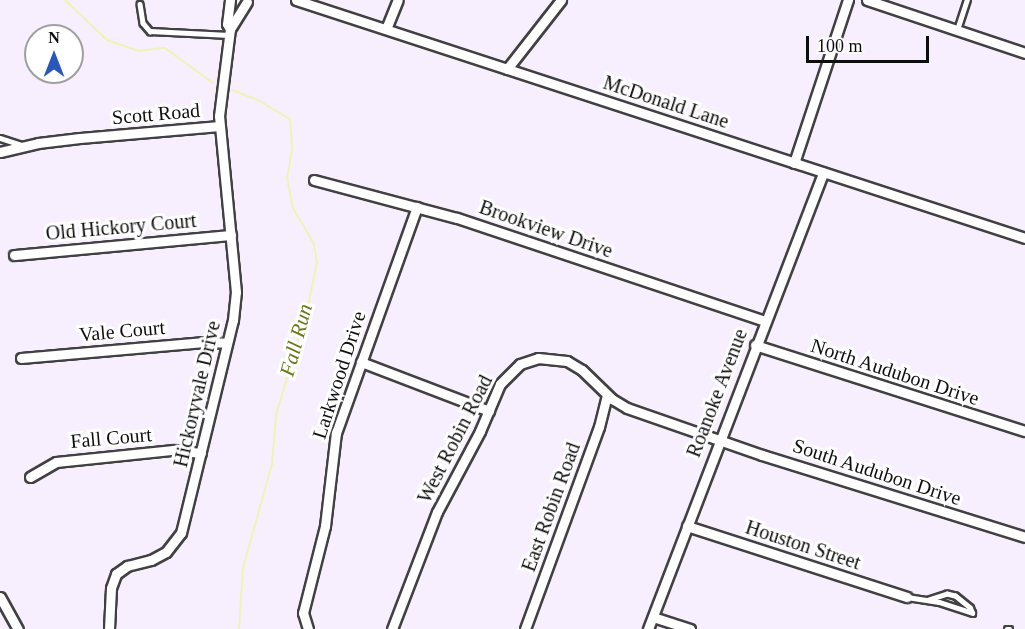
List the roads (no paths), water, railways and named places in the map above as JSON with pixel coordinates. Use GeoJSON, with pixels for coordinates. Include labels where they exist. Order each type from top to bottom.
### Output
{"type":"FeatureCollection","features":[{"type":"Feature","properties":{"kind":"street","name":"Scott Road"},"geometry":{"type":"LineString","coordinates":[[230,0],[227,24],[230,32]]}},
{"type":"Feature","properties":{"kind":"street"},"geometry":{"type":"LineString","coordinates":[[235,0],[248,1]]}},
{"type":"Feature","properties":{"kind":"street","name":"McDonald Lane"},"geometry":{"type":"LineString","coordinates":[[296,0],[1025,238]]}},
{"type":"Feature","properties":{"kind":"street"},"geometry":{"type":"LineString","coordinates":[[386,29],[399,0]]}},
{"type":"Feature","properties":{"kind":"street"},"geometry":{"type":"LineString","coordinates":[[507,69],[561,0]]}},
{"type":"Feature","properties":{"kind":"street"},"geometry":{"type":"LineString","coordinates":[[794,163],[848,0]]}},
{"type":"Feature","properties":{"kind":"street","name":"Scott Road"},"geometry":{"type":"LineString","coordinates":[[0,152],[80,138],[219,126],[220,95],[230,32],[241,8],[248,1]]}},
{"type":"Feature","properties":{"kind":"street"},"geometry":{"type":"LineString","coordinates":[[872,1],[1025,53]]}},
{"type":"Feature","properties":{"kind":"street","name":"Hickoryvale Drive"},"geometry":{"type":"LineString","coordinates":[[109,629],[111,588],[116,574],[127,566],[151,560],[166,552],[177,540],[184,525],[227,343],[236,301],[219,126]]}},
{"type":"Feature","properties":{"kind":"street","name":"Roanoke Avenue"},"geometry":{"type":"LineString","coordinates":[[648,629],[823,172]]}},
{"type":"Feature","properties":{"kind":"street","name":"Brookview Drive"},"geometry":{"type":"LineString","coordinates":[[314,180],[322,180],[417,207],[765,321]]}},
{"type":"Feature","properties":{"kind":"street","name":"Larkwood Drive"},"geometry":{"type":"LineString","coordinates":[[308,629],[303,613],[325,526],[333,443],[417,207]]}},
{"type":"Feature","properties":{"kind":"street","name":"Old Hickory Court"},"geometry":{"type":"LineString","coordinates":[[14,255],[231,235]]}},
{"type":"Feature","properties":{"kind":"street","name":"Vale Court"},"geometry":{"type":"LineString","coordinates":[[21,358],[204,342],[227,343]]}},
{"type":"Feature","properties":{"kind":"street","name":"North Audubon Drive"},"geometry":{"type":"LineString","coordinates":[[755,345],[1025,431]]}},
{"type":"Feature","properties":{"kind":"street","name":"West Robin Road"},"geometry":{"type":"LineString","coordinates":[[392,629],[437,512],[506,376],[520,364],[538,358],[567,361],[582,370],[607,395],[627,408],[719,441]]}},
{"type":"Feature","properties":{"kind":"street"},"geometry":{"type":"LineString","coordinates":[[361,362],[489,411]]}},
{"type":"Feature","properties":{"kind":"street","name":"East Robin Road"},"geometry":{"type":"LineString","coordinates":[[525,629],[599,428],[607,395]]}},
{"type":"Feature","properties":{"kind":"street","name":"South Audubon Drive"},"geometry":{"type":"LineString","coordinates":[[719,441],[1025,537]]}},
{"type":"Feature","properties":{"kind":"street","name":"Fall Court"},"geometry":{"type":"LineString","coordinates":[[30,477],[56,462],[173,450],[201,453]]}},
{"type":"Feature","properties":{"kind":"street","name":"Houston Street"},"geometry":{"type":"LineString","coordinates":[[687,526],[907,597]]}},
{"type":"Feature","properties":{"kind":"street"},"geometry":{"type":"LineString","coordinates":[[0,597],[18,629]]}},
{"type":"Feature","properties":{"kind":"street"},"geometry":{"type":"LineString","coordinates":[[653,616],[690,629]]}},
{"type":"Feature","properties":{"kind":"lane"},"geometry":{"type":"LineString","coordinates":[[957,30],[967,0]]}},
{"type":"Feature","properties":{"kind":"lane"},"geometry":{"type":"LineString","coordinates":[[140,4],[143,23],[150,30],[230,32]]}},
{"type":"Feature","properties":{"kind":"lane"},"geometry":{"type":"LineString","coordinates":[[0,138],[24,146]]}},
{"type":"Feature","properties":{"kind":"lane"},"geometry":{"type":"LineString","coordinates":[[907,597],[939,602],[972,613],[970,608],[955,596],[947,594],[929,600]]}},
{"type":"Feature","properties":{"kind":"waterway","name":"Fall Run"},"geometry":{"type":"LineString","coordinates":[[65,0],[107,40],[139,51],[165,48],[213,83]]}},
{"type":"Feature","properties":{"kind":"waterway","name":"Fall Run"},"geometry":{"type":"LineString","coordinates":[[232,90],[258,100],[290,119],[292,150],[287,178],[293,208],[314,244],[317,262],[307,311],[276,415],[272,464],[243,568],[239,629]]}}]}
